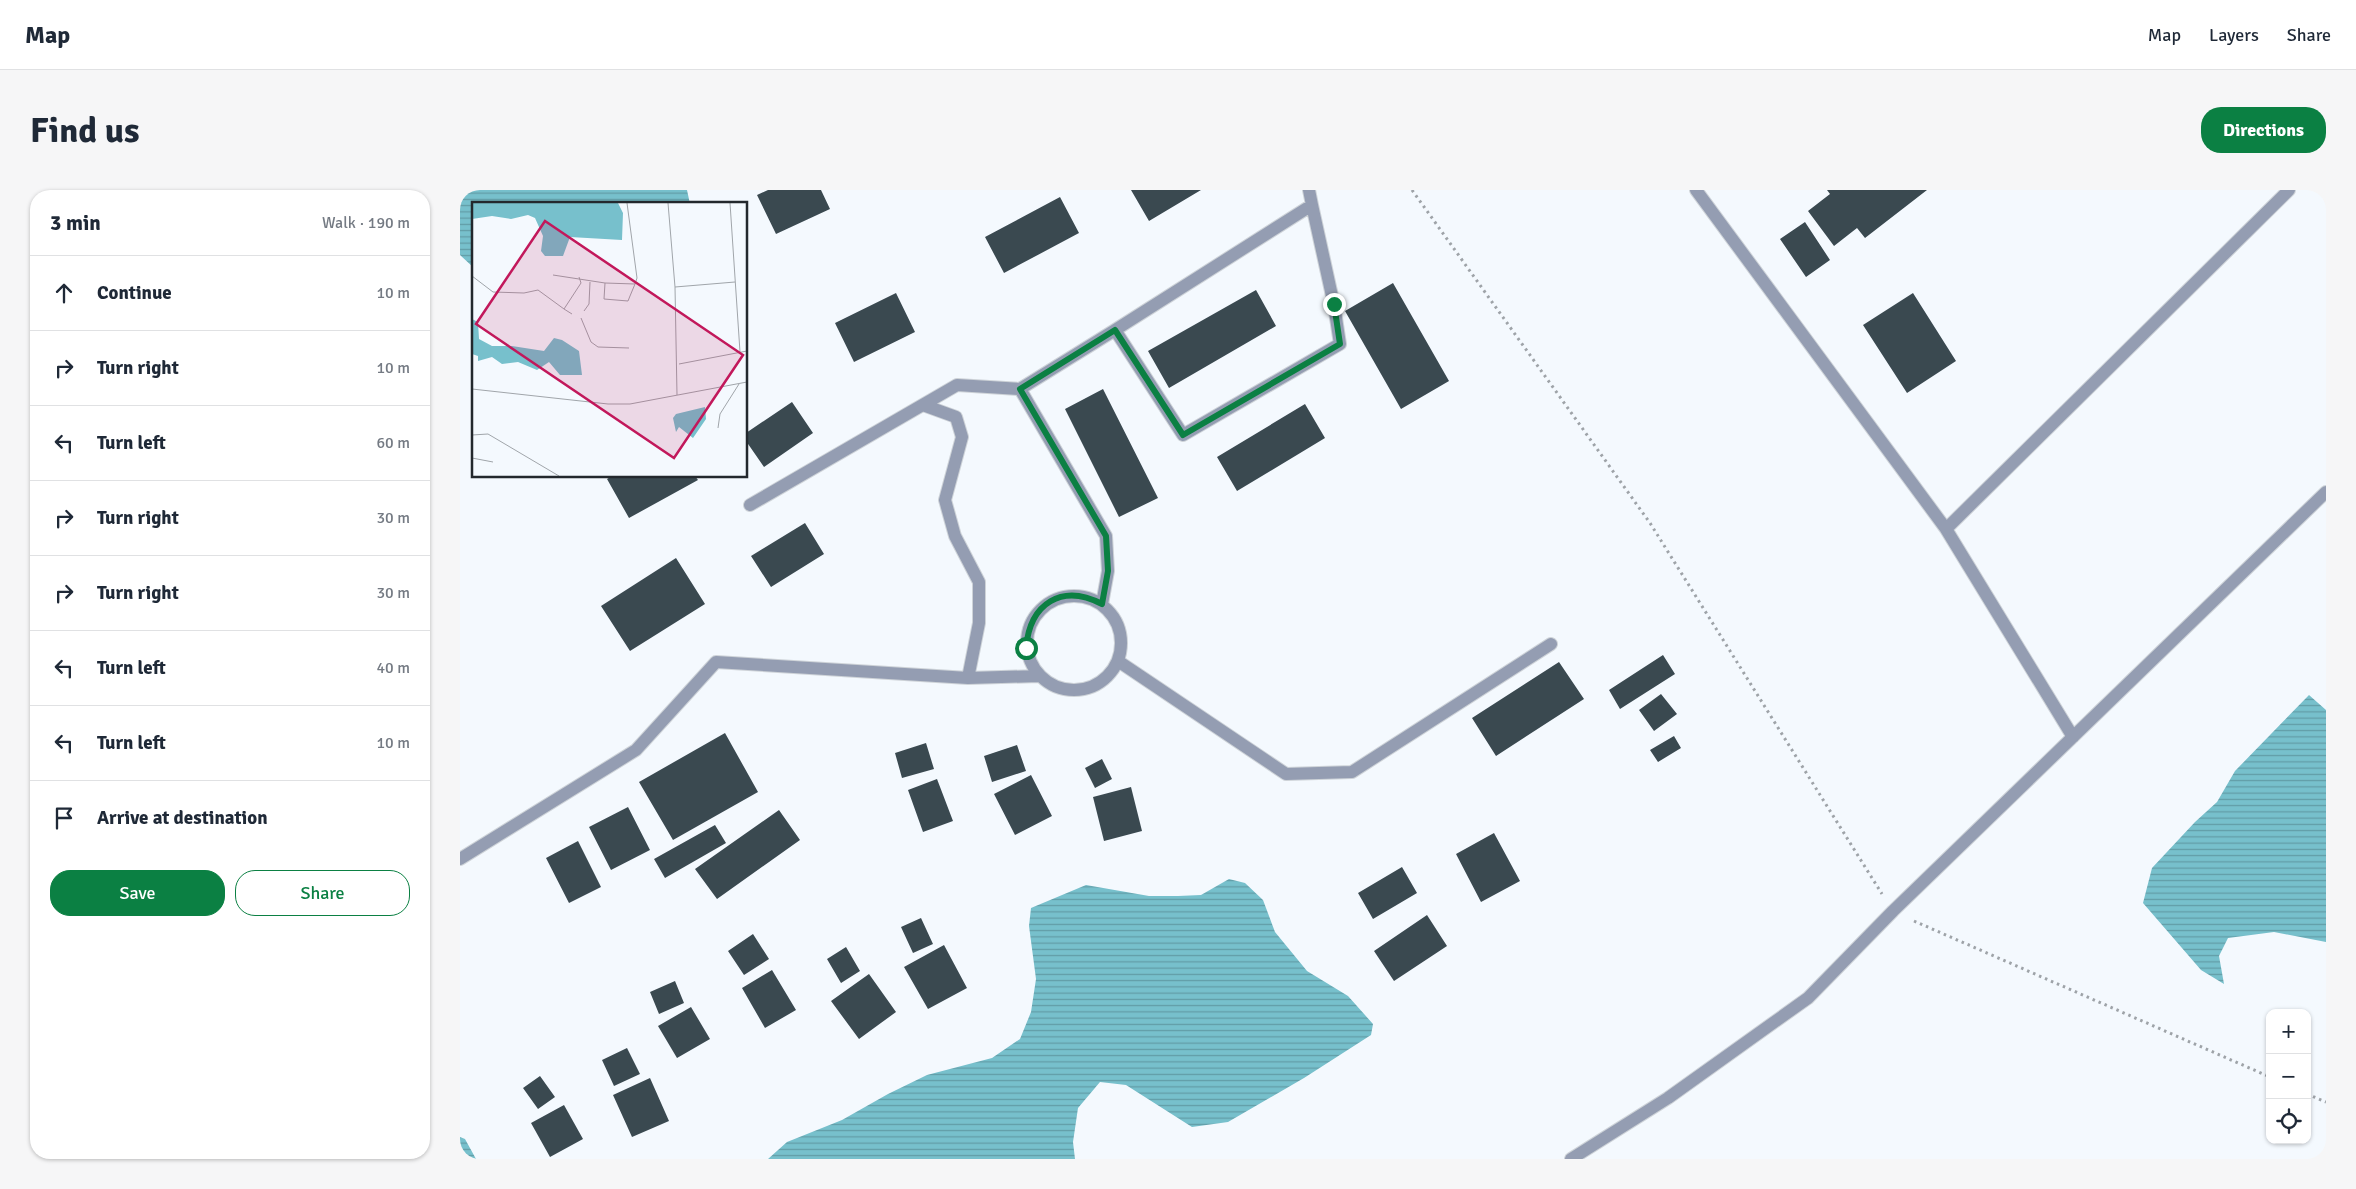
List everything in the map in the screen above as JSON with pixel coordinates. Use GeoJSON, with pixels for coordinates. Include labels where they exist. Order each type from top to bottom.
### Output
{"type":"FeatureCollection","features":[{"type":"Feature","properties":{"kind":"street"},"geometry":{"type":"LineString","coordinates":[[1115,330],[1183,435],[1340,344],[1334,304],[1309,190]]}},
{"type":"Feature","properties":{"kind":"street"},"geometry":{"type":"LineString","coordinates":[[1696,190],[1946,529],[2073,737]]}},
{"type":"Feature","properties":{"kind":"street"},"geometry":{"type":"LineString","coordinates":[[1946,529],[2289,190]]}},
{"type":"Feature","properties":{"kind":"street"},"geometry":{"type":"LineString","coordinates":[[750,505],[957,385],[1020,389],[1312,205]]}},
{"type":"Feature","properties":{"kind":"street"},"geometry":{"type":"LineString","coordinates":[[1020,389],[1106,536],[1108,571],[1102,604]]}},
{"type":"Feature","properties":{"kind":"street"},"geometry":{"type":"LineString","coordinates":[[923,405],[956,417],[962,437],[945,500],[955,536],[979,582],[980,622],[968,678]]}},
{"type":"Feature","properties":{"kind":"street"},"geometry":{"type":"LineString","coordinates":[[1570,1159],[1668,1098],[1808,998],[1893,911],[2326,492]]}},
{"type":"Feature","properties":{"kind":"street"},"geometry":{"type":"LineString","coordinates":[[1072,595],[1088,597],[1102,604],[1113,616],[1120,630],[1121,645],[1118,661],[1109,674],[1097,684],[1082,690],[1067,690],[1052,685],[1039,676],[1030,662],[1026,648],[1027,632],[1033,617],[1043,605],[1057,598],[1072,595]]}},
{"type":"Feature","properties":{"kind":"street"},"geometry":{"type":"LineString","coordinates":[[1118,661],[1286,774],[1352,772],[1552,644]]}},
{"type":"Feature","properties":{"kind":"street"},"geometry":{"type":"LineString","coordinates":[[460,859],[636,750],[716,662],[968,678],[1039,676]]}},
{"type":"Feature","properties":{"kind":"path"},"geometry":{"type":"LineString","coordinates":[[1412,190],[1650,523],[1893,911],[2266,1075]]}},
{"type":"Feature","properties":{"kind":"path"},"geometry":{"type":"LineString","coordinates":[[2311,1096],[2326,1102]]}},
{"type":"Feature","properties":{"kind":"water"},"geometry":{"type":"Polygon","coordinates":[[[460,190],[687,190],[690,202],[472,202],[472,266],[460,255],[460,190]]]}},
{"type":"Feature","properties":{"kind":"water"},"geometry":{"type":"Polygon","coordinates":[[[2309,695],[2326,710],[2326,942],[2274,932],[2228,938],[2219,956],[2224,984],[2201,970],[2143,903],[2152,868],[2195,822],[2217,802],[2235,771],[2309,695]]]}},
{"type":"Feature","properties":{"kind":"water"},"geometry":{"type":"Polygon","coordinates":[[[1229,879],[1245,883],[1263,900],[1275,932],[1307,971],[1348,996],[1373,1024],[1371,1035],[1304,1078],[1228,1122],[1192,1127],[1126,1085],[1100,1082],[1078,1108],[1073,1142],[1075,1159],[768,1159],[787,1142],[842,1120],[927,1075],[992,1058],[1020,1039],[1031,1012],[1036,979],[1029,926],[1031,908],[1086,885],[1149,896],[1178,896],[1201,895],[1229,879]]]}},
{"type":"Feature","properties":{"kind":"water"},"geometry":{"type":"Polygon","coordinates":[[[460,1137],[465,1139],[476,1159],[460,1159],[460,1137]]]}},
{"type":"Feature","properties":{"kind":"building"},"geometry":{"type":"Polygon","coordinates":[[[768,190],[821,190],[830,209],[776,234],[757,195],[768,190]]]}},
{"type":"Feature","properties":{"kind":"building"},"geometry":{"type":"Polygon","coordinates":[[[1131,190],[1201,190],[1149,221],[1131,190]]]}},
{"type":"Feature","properties":{"kind":"building"},"geometry":{"type":"Polygon","coordinates":[[[1827,190],[1927,190],[1865,238],[1857,228],[1834,246],[1808,211],[1830,194],[1827,190]]]}},
{"type":"Feature","properties":{"kind":"building"},"geometry":{"type":"Polygon","coordinates":[[[1060,197],[1079,233],[1004,273],[985,237],[1060,197]]]}},
{"type":"Feature","properties":{"kind":"building"},"geometry":{"type":"Polygon","coordinates":[[[1805,222],[1830,260],[1806,277],[1780,239],[1805,222]]]}},
{"type":"Feature","properties":{"kind":"building"},"geometry":{"type":"Polygon","coordinates":[[[1393,283],[1449,381],[1401,409],[1345,311],[1393,283]]]}},
{"type":"Feature","properties":{"kind":"building"},"geometry":{"type":"Polygon","coordinates":[[[1256,290],[1276,326],[1169,388],[1148,351],[1256,290]]]}},
{"type":"Feature","properties":{"kind":"building"},"geometry":{"type":"Polygon","coordinates":[[[896,293],[915,332],[854,362],[835,323],[896,293]]]}},
{"type":"Feature","properties":{"kind":"building"},"geometry":{"type":"Polygon","coordinates":[[[1913,293],[1956,361],[1907,393],[1863,325],[1913,293]]]}},
{"type":"Feature","properties":{"kind":"building"},"geometry":{"type":"Polygon","coordinates":[[[1103,389],[1158,498],[1119,517],[1065,409],[1103,389]]]}},
{"type":"Feature","properties":{"kind":"building"},"geometry":{"type":"Polygon","coordinates":[[[792,402],[813,433],[764,467],[748,444],[748,432],[792,402]]]}},
{"type":"Feature","properties":{"kind":"building"},"geometry":{"type":"Polygon","coordinates":[[[1305,404],[1325,438],[1237,491],[1217,457],[1305,404]]]}},
{"type":"Feature","properties":{"kind":"building"},"geometry":{"type":"Polygon","coordinates":[[[696,478],[698,480],[629,518],[607,479],[696,478]]]}},
{"type":"Feature","properties":{"kind":"building"},"geometry":{"type":"Polygon","coordinates":[[[805,523],[824,554],[771,587],[751,556],[805,523]]]}},
{"type":"Feature","properties":{"kind":"building"},"geometry":{"type":"Polygon","coordinates":[[[676,558],[705,604],[630,651],[601,606],[676,558]]]}},
{"type":"Feature","properties":{"kind":"building"},"geometry":{"type":"Polygon","coordinates":[[[1663,655],[1675,674],[1620,709],[1609,690],[1663,655]]]}},
{"type":"Feature","properties":{"kind":"building"},"geometry":{"type":"Polygon","coordinates":[[[1559,662],[1584,699],[1496,756],[1472,718],[1559,662]]]}},
{"type":"Feature","properties":{"kind":"building"},"geometry":{"type":"Polygon","coordinates":[[[1661,694],[1677,714],[1654,731],[1639,710],[1661,694]]]}},
{"type":"Feature","properties":{"kind":"building"},"geometry":{"type":"Polygon","coordinates":[[[725,733],[758,792],[673,840],[639,782],[725,733]]]}},
{"type":"Feature","properties":{"kind":"building"},"geometry":{"type":"Polygon","coordinates":[[[1674,736],[1681,748],[1658,762],[1650,750],[1674,736]]]}},
{"type":"Feature","properties":{"kind":"building"},"geometry":{"type":"Polygon","coordinates":[[[926,743],[934,769],[902,778],[895,753],[926,743]]]}},
{"type":"Feature","properties":{"kind":"building"},"geometry":{"type":"Polygon","coordinates":[[[1017,745],[1026,771],[992,782],[984,756],[1017,745]]]}},
{"type":"Feature","properties":{"kind":"building"},"geometry":{"type":"Polygon","coordinates":[[[1102,759],[1112,779],[1095,788],[1085,768],[1102,759]]]}},
{"type":"Feature","properties":{"kind":"building"},"geometry":{"type":"Polygon","coordinates":[[[1031,775],[1052,816],[1015,835],[994,794],[1031,775]]]}},
{"type":"Feature","properties":{"kind":"building"},"geometry":{"type":"Polygon","coordinates":[[[937,779],[953,821],[923,832],[908,790],[937,779]]]}},
{"type":"Feature","properties":{"kind":"building"},"geometry":{"type":"Polygon","coordinates":[[[1131,787],[1142,831],[1104,841],[1093,797],[1131,787]]]}},
{"type":"Feature","properties":{"kind":"building"},"geometry":{"type":"Polygon","coordinates":[[[628,807],[650,850],[611,870],[589,827],[628,807]]]}},
{"type":"Feature","properties":{"kind":"building"},"geometry":{"type":"Polygon","coordinates":[[[779,810],[800,840],[717,899],[695,869],[779,810]]]}},
{"type":"Feature","properties":{"kind":"building"},"geometry":{"type":"Polygon","coordinates":[[[715,825],[726,843],[665,878],[654,859],[715,825]]]}},
{"type":"Feature","properties":{"kind":"building"},"geometry":{"type":"Polygon","coordinates":[[[1494,833],[1520,881],[1481,902],[1456,854],[1494,833]]]}},
{"type":"Feature","properties":{"kind":"building"},"geometry":{"type":"Polygon","coordinates":[[[578,841],[601,887],[569,903],[546,858],[578,841]]]}},
{"type":"Feature","properties":{"kind":"building"},"geometry":{"type":"Polygon","coordinates":[[[1402,867],[1417,893],[1373,919],[1358,893],[1402,867]]]}},
{"type":"Feature","properties":{"kind":"building"},"geometry":{"type":"Polygon","coordinates":[[[1427,915],[1447,946],[1394,981],[1374,951],[1427,915]]]}},
{"type":"Feature","properties":{"kind":"building"},"geometry":{"type":"Polygon","coordinates":[[[921,918],[933,944],[913,953],[901,927],[921,918]]]}},
{"type":"Feature","properties":{"kind":"building"},"geometry":{"type":"Polygon","coordinates":[[[753,934],[769,959],[744,975],[728,951],[753,934]]]}},
{"type":"Feature","properties":{"kind":"building"},"geometry":{"type":"Polygon","coordinates":[[[944,945],[967,988],[928,1009],[904,967],[944,945]]]}},
{"type":"Feature","properties":{"kind":"building"},"geometry":{"type":"Polygon","coordinates":[[[846,947],[860,971],[841,983],[827,959],[846,947]]]}},
{"type":"Feature","properties":{"kind":"building"},"geometry":{"type":"Polygon","coordinates":[[[772,970],[796,1010],[765,1028],[742,988],[772,970]]]}},
{"type":"Feature","properties":{"kind":"building"},"geometry":{"type":"Polygon","coordinates":[[[869,974],[896,1012],[859,1039],[831,1001],[869,974]]]}},
{"type":"Feature","properties":{"kind":"building"},"geometry":{"type":"Polygon","coordinates":[[[675,981],[684,1003],[659,1014],[650,992],[675,981]]]}},
{"type":"Feature","properties":{"kind":"building"},"geometry":{"type":"Polygon","coordinates":[[[691,1007],[710,1039],[677,1058],[658,1026],[691,1007]]]}},
{"type":"Feature","properties":{"kind":"building"},"geometry":{"type":"Polygon","coordinates":[[[627,1048],[640,1074],[614,1086],[602,1060],[627,1048]]]}},
{"type":"Feature","properties":{"kind":"building"},"geometry":{"type":"Polygon","coordinates":[[[540,1076],[555,1097],[538,1109],[523,1088],[540,1076]]]}},
{"type":"Feature","properties":{"kind":"building"},"geometry":{"type":"Polygon","coordinates":[[[650,1078],[669,1121],[632,1137],[613,1095],[650,1078]]]}},
{"type":"Feature","properties":{"kind":"building"},"geometry":{"type":"Polygon","coordinates":[[[564,1105],[583,1139],[550,1157],[531,1123],[564,1105]]]}},
{"type":"Feature","properties":{"kind":"route"},"geometry":{"type":"LineString","coordinates":[[1026,648],[1027,632],[1033,617],[1043,605],[1057,598],[1072,595],[1088,597],[1102,604],[1108,571],[1106,536],[1020,389],[1115,330],[1183,435],[1340,344],[1334,304]]}}]}
